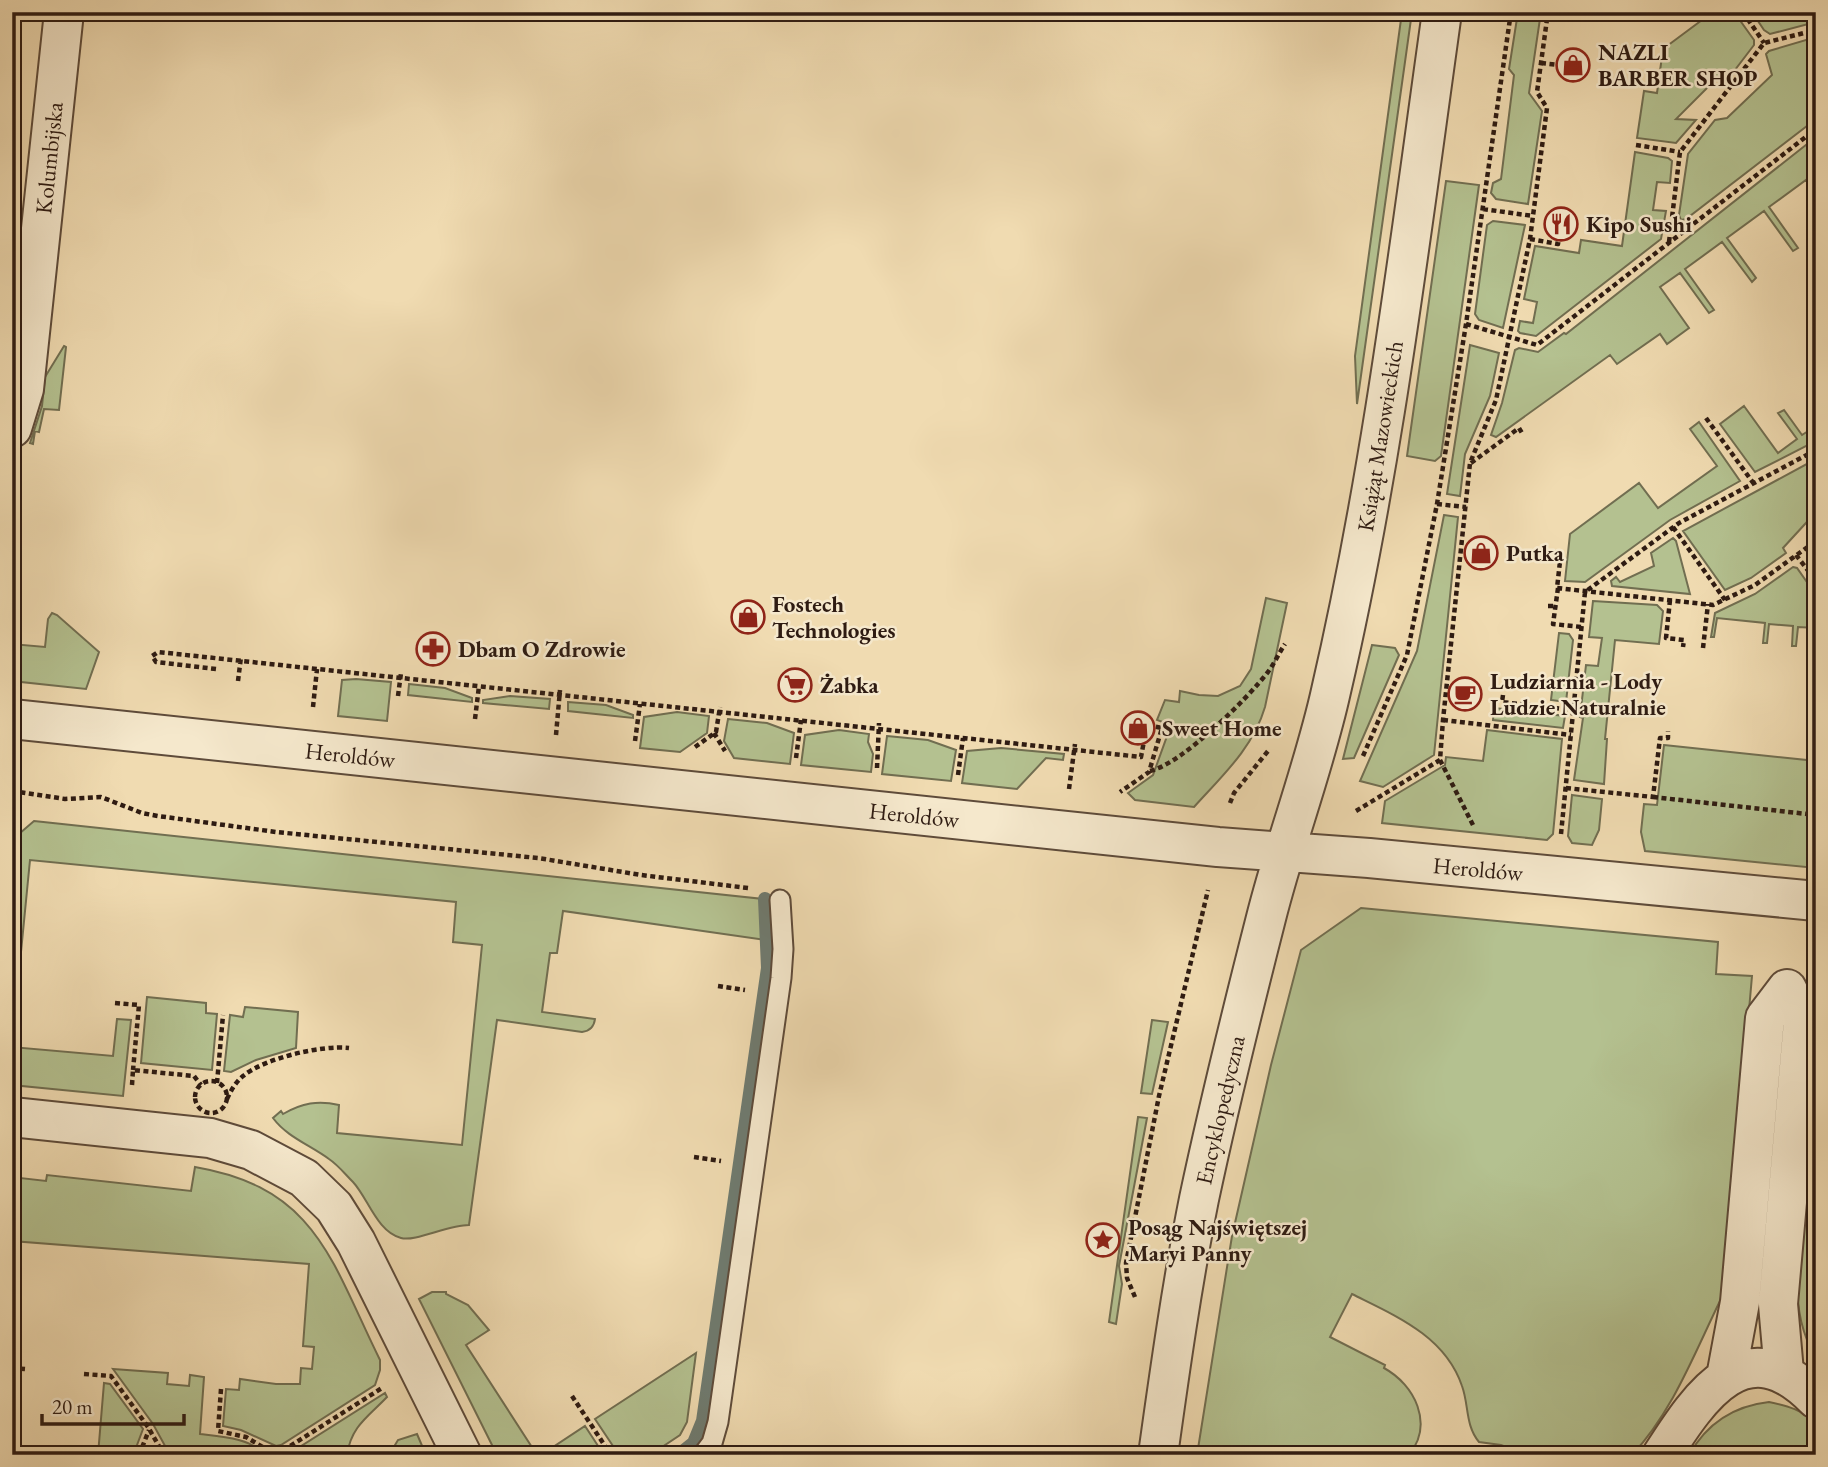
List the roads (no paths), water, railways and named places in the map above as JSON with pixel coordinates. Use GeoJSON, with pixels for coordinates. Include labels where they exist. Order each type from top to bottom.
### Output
{"type":"FeatureCollection","features":[{"type":"Feature","properties":{"kind":"street","name":"Kolumbijska"},"geometry":{"type":"LineString","coordinates":[[12,428],[24,389],[64,12]]}},
{"type":"Feature","properties":{"kind":"street","name":"Książąt Mazowieckich"},"geometry":{"type":"LineString","coordinates":[[1286,852],[1330,696],[1368,511],[1395,349],[1442,12]]}},
{"type":"Feature","properties":{"kind":"street","name":"Heroldów"},"geometry":{"type":"LineString","coordinates":[[12,719],[1218,847],[1816,901]]}},
{"type":"Feature","properties":{"kind":"street","name":"Encyklopedyczna"},"geometry":{"type":"LineString","coordinates":[[1158,1455],[1198,1203],[1267,913],[1286,852]]}},
{"type":"Feature","properties":{"kind":"street"},"geometry":{"type":"LineString","coordinates":[[1726,1377],[1740,1302],[1765,1018],[1787,989],[1803,1021],[1778,1304],[1784,1373]]}},
{"type":"Feature","properties":{"kind":"street"},"geometry":{"type":"LineString","coordinates":[[12,1117],[207,1138],[251,1150],[304,1178],[334,1207],[356,1242],[462,1455]]}},
{"type":"Feature","properties":{"kind":"street"},"geometry":{"type":"LineString","coordinates":[[1740,1302],[1778,1304]]}},
{"type":"Feature","properties":{"kind":"street"},"geometry":{"type":"LineString","coordinates":[[1662,1455],[1688,1414],[1726,1377],[1756,1367],[1784,1373],[1816,1399]]}},
{"type":"Feature","properties":{"kind":"lane"},"geometry":{"type":"LineString","coordinates":[[703,1455],[712,1443],[718,1422],[781,978],[783,949],[780,900]]}},
{"type":"Feature","properties":{"kind":"waterway"},"geometry":{"type":"LineString","coordinates":[[679,1455],[694,1443],[703,1421],[768,968],[765,899]]}},
{"type":"Feature","properties":{"kind":"place","name":"NAZLI BARBER SHOP"},"geometry":{"type":"Point","coordinates":[1573,65]}},
{"type":"Feature","properties":{"kind":"place","name":"Kipo Sushi"},"geometry":{"type":"Point","coordinates":[1561,224]}},
{"type":"Feature","properties":{"kind":"place","name":"Putka"},"geometry":{"type":"Point","coordinates":[1481,553]}},
{"type":"Feature","properties":{"kind":"place","name":"Fostech Technologies"},"geometry":{"type":"Point","coordinates":[748,617]}},
{"type":"Feature","properties":{"kind":"place","name":"Dbam O Zdrowie"},"geometry":{"type":"Point","coordinates":[433,649]}},
{"type":"Feature","properties":{"kind":"place","name":"Żabka"},"geometry":{"type":"Point","coordinates":[795,685]}},
{"type":"Feature","properties":{"kind":"place","name":"Ludziarnia - Lody Ludzie Naturalnie"},"geometry":{"type":"Point","coordinates":[1465,694]}},
{"type":"Feature","properties":{"kind":"place","name":"Sweet Home"},"geometry":{"type":"Point","coordinates":[1138,728]}},
{"type":"Feature","properties":{"kind":"place","name":"Posąg Najświętszej Maryi Panny"},"geometry":{"type":"Point","coordinates":[1103,1240]}}]}
